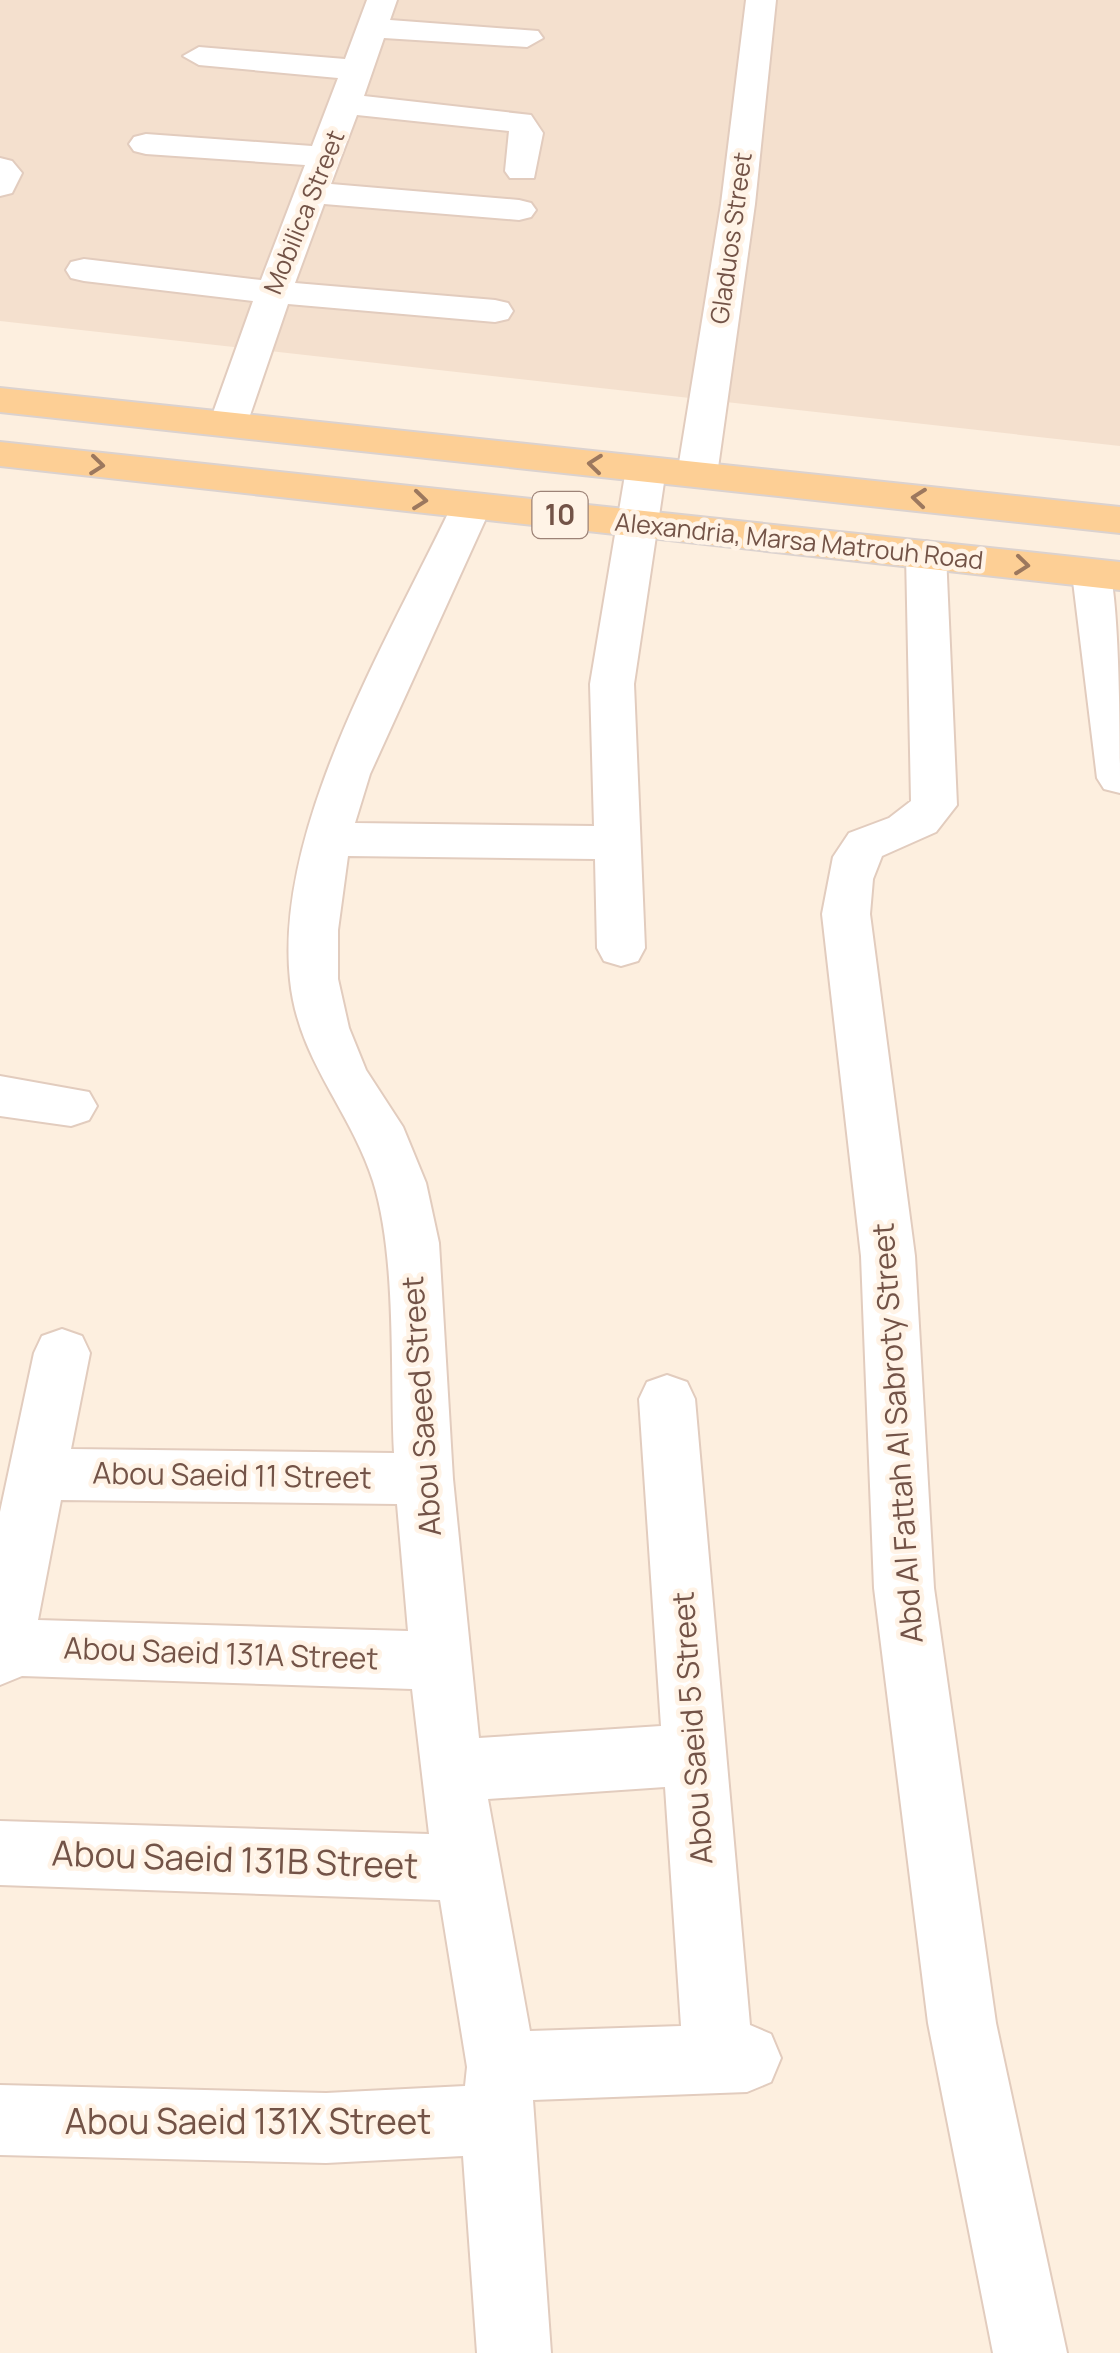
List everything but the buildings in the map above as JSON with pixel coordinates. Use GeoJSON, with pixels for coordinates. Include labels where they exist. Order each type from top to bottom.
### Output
{"type":"FeatureCollection","features":[{"type":"Feature","properties":{"kind":"main road","name":"Alexandria, Marsa Matrouh Road"},"geometry":{"type":"LineString","coordinates":[[0,400],[1120,520]]}},
{"type":"Feature","properties":{"kind":"main road","name":"Alexandria, Marsa Matrouh Road"},"geometry":{"type":"LineString","coordinates":[[0,454],[1107,574]]}},
{"type":"Feature","properties":{"kind":"main road"},"geometry":{"type":"LineString","coordinates":[[792,540],[800,486]]}},
{"type":"Feature","properties":{"kind":"street","name":"Gladuos Street"},"geometry":{"type":"LineString","coordinates":[[696,475],[738,204],[761,0]]}},
{"type":"Feature","properties":{"kind":"street"},"geometry":{"type":"LineString","coordinates":[[377,14],[527,38]]}},
{"type":"Feature","properties":{"kind":"street","name":"Mobilica Street"},"geometry":{"type":"LineString","coordinates":[[228,424],[271,292],[328,157],[377,14]]}},
{"type":"Feature","properties":{"kind":"street"},"geometry":{"type":"LineString","coordinates":[[199,56],[358,70]]}},
{"type":"Feature","properties":{"kind":"street"},"geometry":{"type":"LineString","coordinates":[[346,104],[520,122],[527,133],[522,171]]}},
{"type":"Feature","properties":{"kind":"street"},"geometry":{"type":"LineString","coordinates":[[146,144],[328,157]]}},
{"type":"Feature","properties":{"kind":"street"},"geometry":{"type":"LineString","coordinates":[[0,168],[5,172],[0,186]]}},
{"type":"Feature","properties":{"kind":"street"},"geometry":{"type":"LineString","coordinates":[[313,193],[519,210]]}},
{"type":"Feature","properties":{"kind":"street"},"geometry":{"type":"LineString","coordinates":[[84,270],[271,292],[496,311]]}},
{"type":"Feature","properties":{"kind":"street"},"geometry":{"type":"LineString","coordinates":[[622,948],[614,842],[612,684],[646,469]]}},
{"type":"Feature","properties":{"kind":"street","name":"Abou Saeed Street"},"geometry":{"type":"LineString","coordinates":[[472,506],[395,665],[348,774],[327,840],[314,930],[314,979],[324,1028],[344,1077],[377,1127],[400,1182],[412,1243],[424,1479],[450,1771],[470,1868],[499,2093],[514,2353]]}},
{"type":"Feature","properties":{"kind":"street","name":"Abd Al Fattah Al Sabroty Street"},"geometry":{"type":"LineString","coordinates":[[926,554],[934,806],[914,824],[864,844],[847,870],[846,914],[888,1256],[904,1588],[962,2023],[1030,2353]]}},
{"type":"Feature","properties":{"kind":"street"},"geometry":{"type":"LineString","coordinates":[[1107,574],[1120,778]]}},
{"type":"Feature","properties":{"kind":"street"},"geometry":{"type":"LineString","coordinates":[[327,840],[614,842]]}},
{"type":"Feature","properties":{"kind":"street"},"geometry":{"type":"LineString","coordinates":[[0,1096],[72,1106]]}},
{"type":"Feature","properties":{"kind":"street"},"geometry":{"type":"LineString","coordinates":[[1,1651],[62,1353]]}},
{"type":"Feature","properties":{"kind":"street","name":"Abou Saeid 5 Street"},"geometry":{"type":"LineString","coordinates":[[667,1400],[696,1754],[733,2058]]}},
{"type":"Feature","properties":{"kind":"street","name":"Abou Saeid 11 Street"},"geometry":{"type":"LineString","coordinates":[[39,1474],[424,1479]]}},
{"type":"Feature","properties":{"kind":"street","name":"Abou Saeid 131A Street"},"geometry":{"type":"LineString","coordinates":[[1,1651],[440,1662]]}},
{"type":"Feature","properties":{"kind":"street"},"geometry":{"type":"LineString","coordinates":[[450,1771],[696,1754]]}},
{"type":"Feature","properties":{"kind":"street","name":"Abou Saeid 131B Street"},"geometry":{"type":"LineString","coordinates":[[0,1853],[470,1868]]}},
{"type":"Feature","properties":{"kind":"street","name":"Abou Saeid 131X Street"},"geometry":{"type":"LineString","coordinates":[[0,2120],[326,2128],[499,2093],[733,2058]]}},
{"type":"Feature","properties":{"kind":"shaded area"},"geometry":{"type":"Polygon","coordinates":[[[0,0],[1120,0],[1120,446],[0,321],[0,0]]]}}]}
